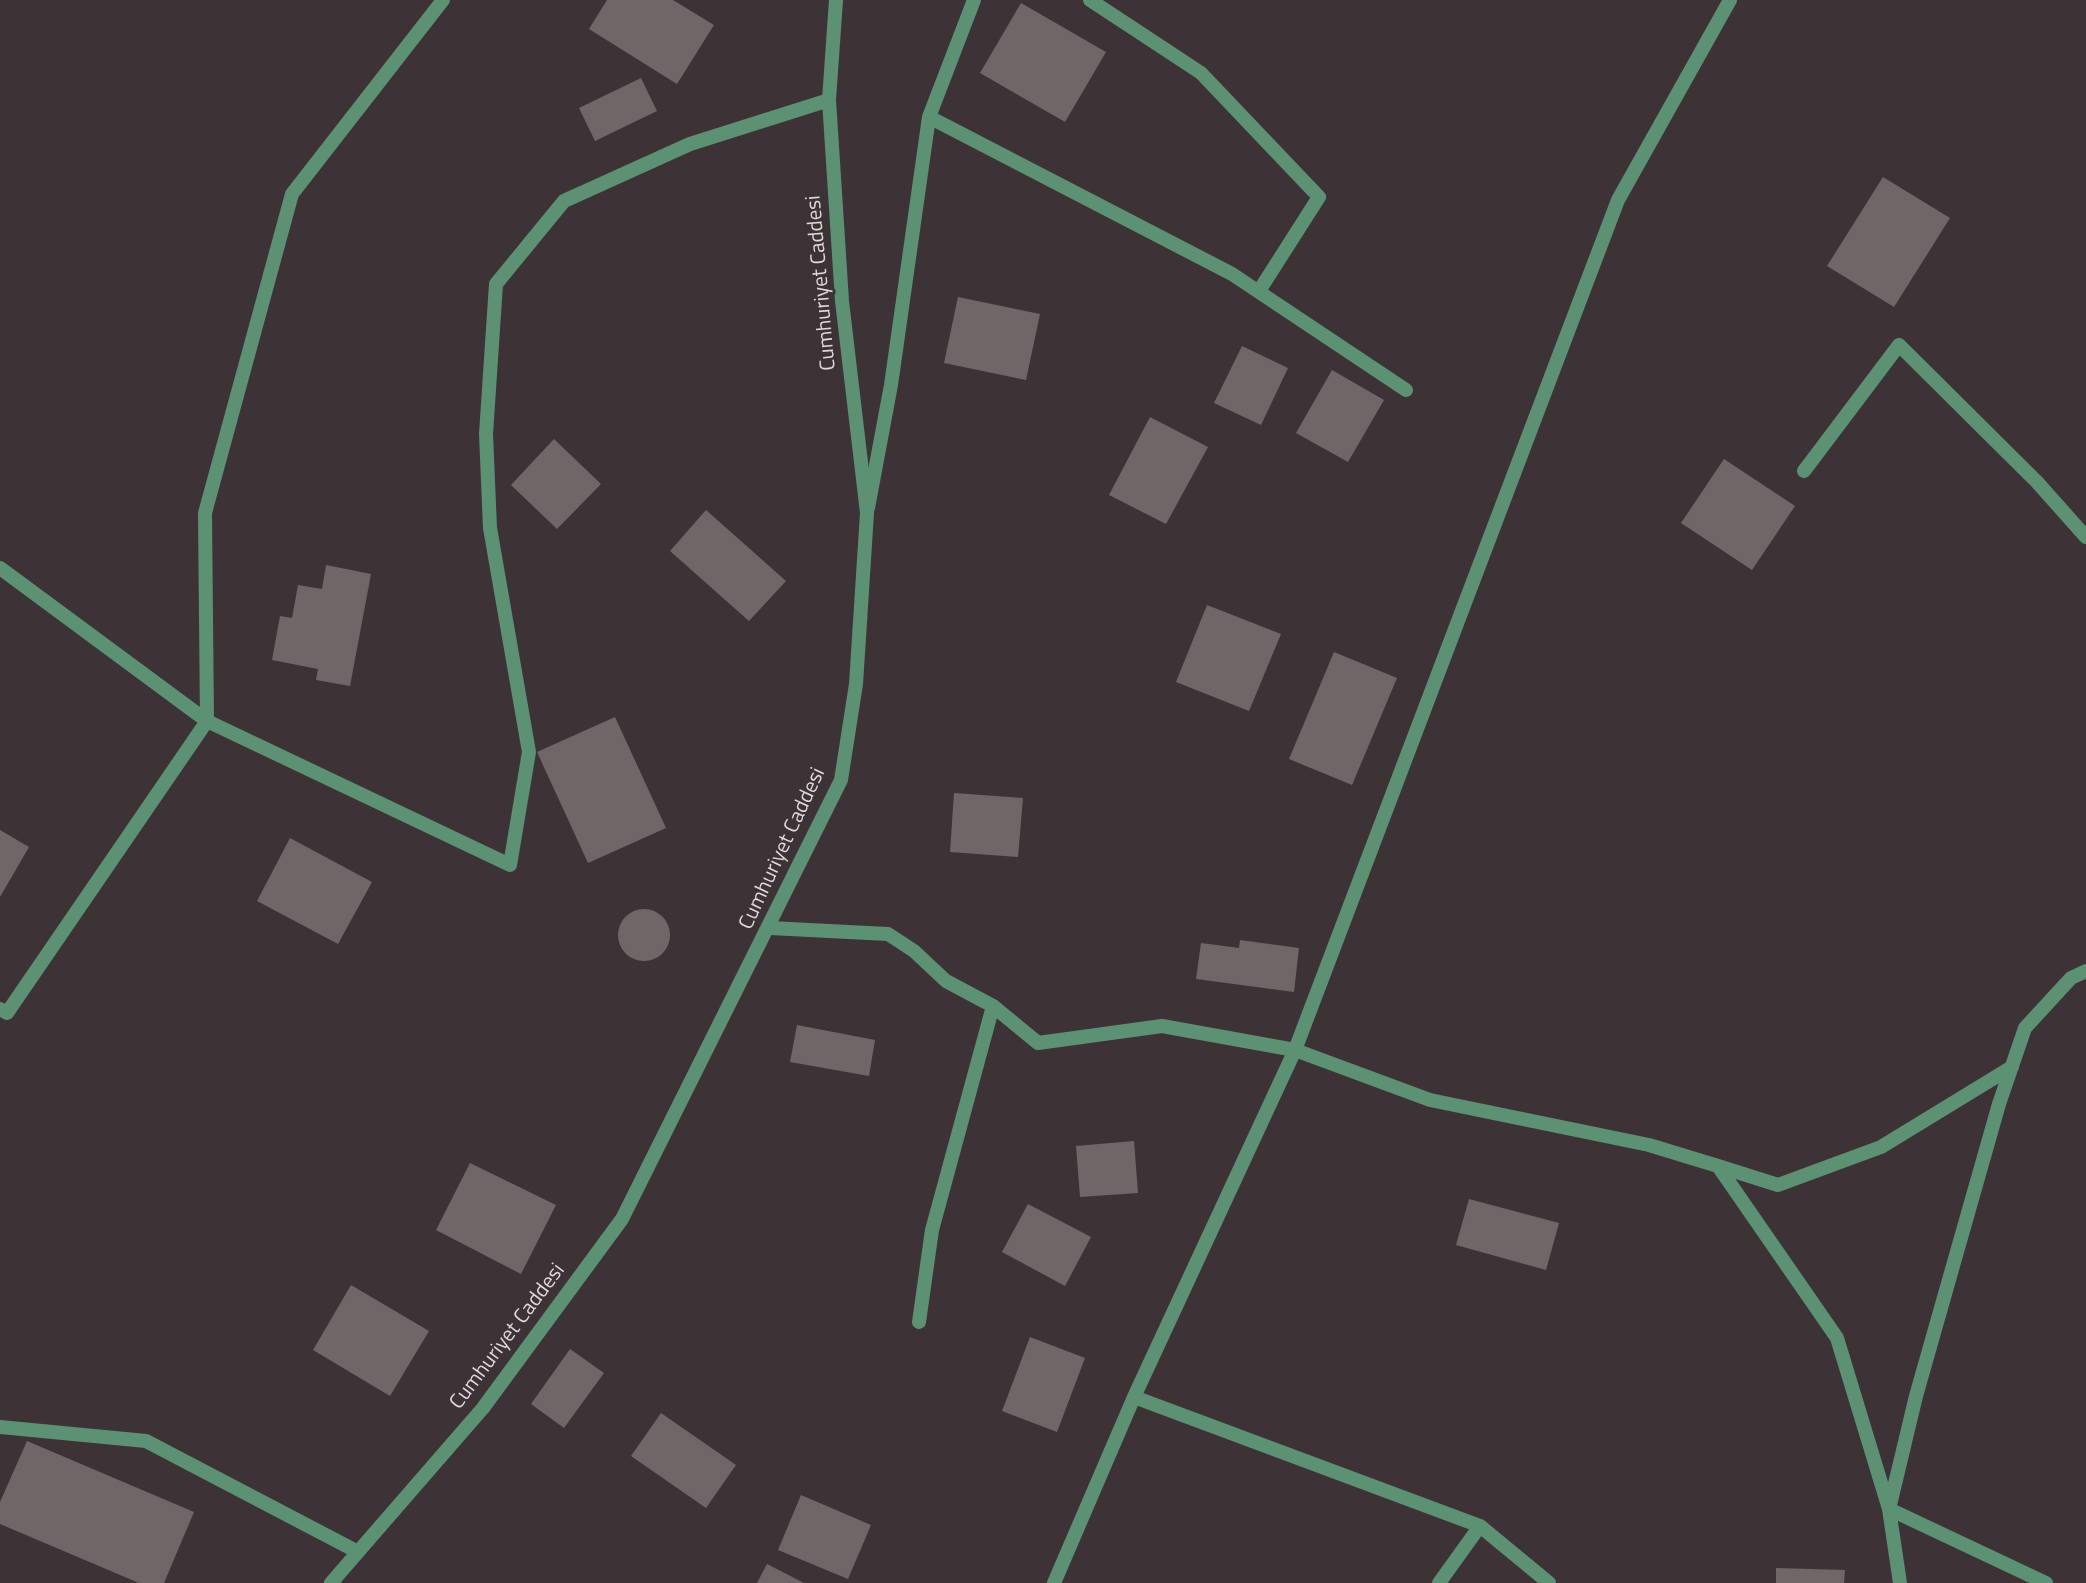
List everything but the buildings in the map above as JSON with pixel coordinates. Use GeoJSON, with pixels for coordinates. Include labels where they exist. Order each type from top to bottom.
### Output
{"type":"FeatureCollection","features":[{"type":"Feature","properties":{"kind":"street"},"geometry":{"type":"LineString","coordinates":[[0,1009],[7,1013],[207,721],[205,513],[292,194],[443,0]]}},
{"type":"Feature","properties":{"kind":"street","name":"Cumhuriyet Caddesi"},"geometry":{"type":"LineString","coordinates":[[331,1583],[483,1408],[622,1219],[770,928],[841,780],[856,684],[867,513],[842,301],[829,100],[836,0]]}},
{"type":"Feature","properties":{"kind":"street"},"geometry":{"type":"LineString","coordinates":[[867,513],[891,385],[929,117],[974,0]]}},
{"type":"Feature","properties":{"kind":"street"},"geometry":{"type":"LineString","coordinates":[[1090,0],[1201,73],[1319,197],[1259,292]]}},
{"type":"Feature","properties":{"kind":"street"},"geometry":{"type":"LineString","coordinates":[[1055,1583],[1134,1397],[1295,1050],[1618,200],[1730,0]]}},
{"type":"Feature","properties":{"kind":"street"},"geometry":{"type":"LineString","coordinates":[[0,568],[207,721],[510,865],[530,752],[490,528],[486,434],[496,284],[564,201],[690,144],[829,100]]}},
{"type":"Feature","properties":{"kind":"street"},"geometry":{"type":"LineString","coordinates":[[929,117],[1232,274],[1406,390]]}},
{"type":"Feature","properties":{"kind":"street"},"geometry":{"type":"LineString","coordinates":[[1804,471],[1899,345],[2037,482],[2086,537]]}},
{"type":"Feature","properties":{"kind":"street"},"geometry":{"type":"LineString","coordinates":[[770,928],[888,934],[914,951],[946,981],[993,1006],[1038,1043],[1162,1026],[1295,1050],[1430,1100],[1650,1145],[1777,1185],[1881,1147],[2012,1067]]}},
{"type":"Feature","properties":{"kind":"street"},"geometry":{"type":"LineString","coordinates":[[1889,1509],[1916,1396],[2025,1028],[2071,978],[2086,971]]}},
{"type":"Feature","properties":{"kind":"street"},"geometry":{"type":"LineString","coordinates":[[919,1322],[932,1230],[993,1006]]}},
{"type":"Feature","properties":{"kind":"street"},"geometry":{"type":"LineString","coordinates":[[1718,1166],[1837,1338],[1889,1509],[1900,1583]]}},
{"type":"Feature","properties":{"kind":"street"},"geometry":{"type":"LineString","coordinates":[[1134,1397],[1480,1526],[1549,1583]]}},
{"type":"Feature","properties":{"kind":"street"},"geometry":{"type":"LineString","coordinates":[[0,1427],[146,1440],[358,1552]]}},
{"type":"Feature","properties":{"kind":"street"},"geometry":{"type":"LineString","coordinates":[[1889,1509],[2046,1583]]}},
{"type":"Feature","properties":{"kind":"street"},"geometry":{"type":"LineString","coordinates":[[1439,1583],[1480,1526]]}}]}
